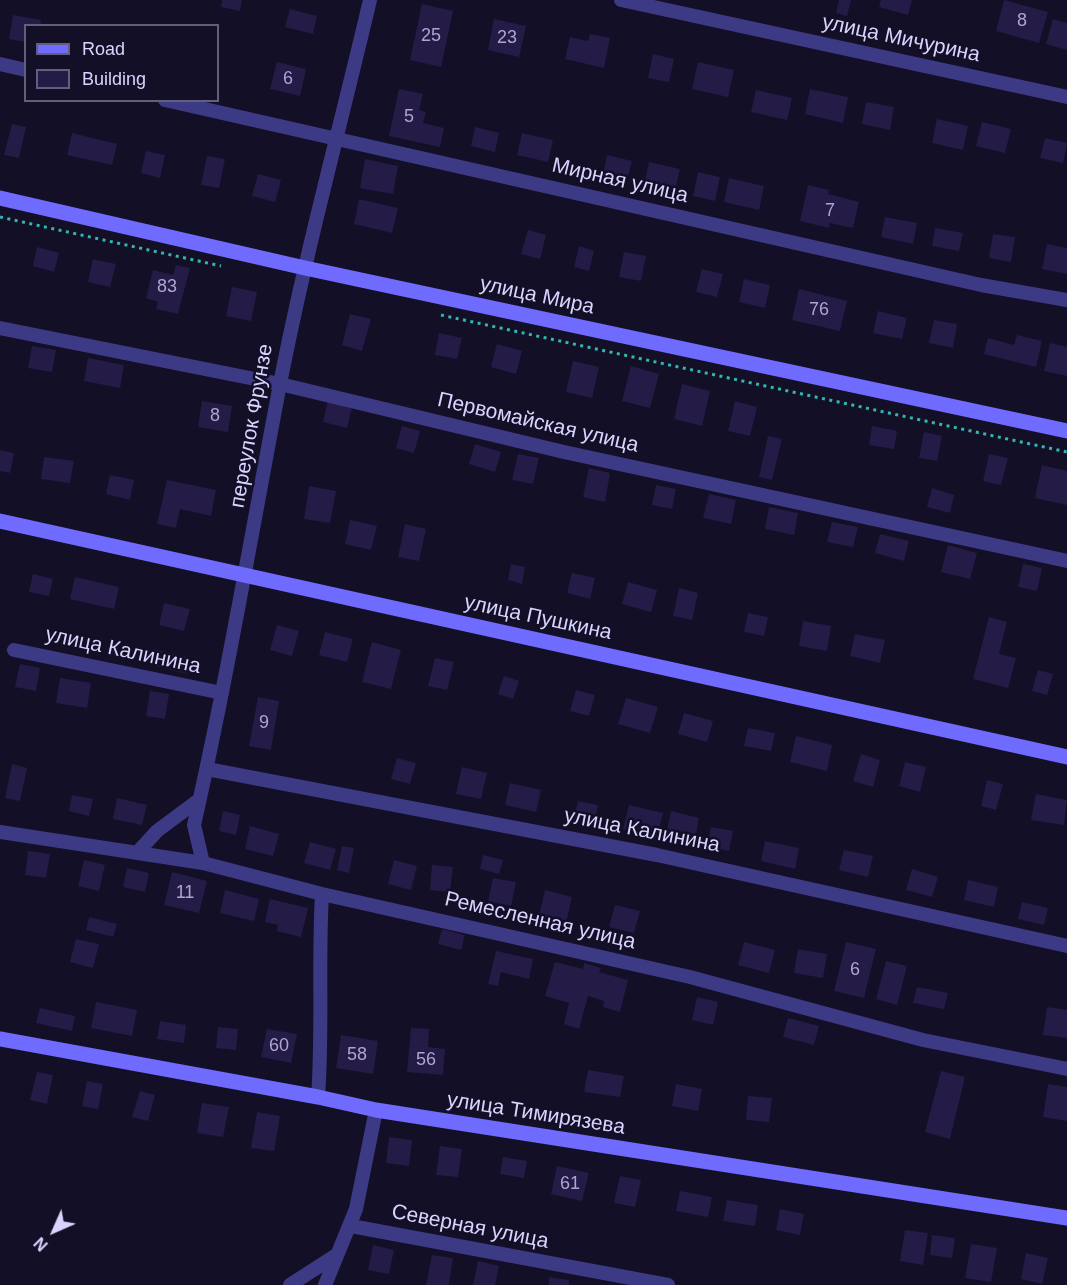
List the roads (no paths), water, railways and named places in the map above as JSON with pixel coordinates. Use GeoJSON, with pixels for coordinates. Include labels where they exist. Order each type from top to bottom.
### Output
{"type":"FeatureCollection","features":[{"type":"Feature","properties":{"kind":"street","name":"переулок Фрунзе"},"geometry":{"type":"LineString","coordinates":[[203,863],[194,825],[246,575],[280,384],[335,138],[370,0]]}},
{"type":"Feature","properties":{"kind":"street","name":"улица Мичурина"},"geometry":{"type":"LineString","coordinates":[[621,0],[1067,97]]}},
{"type":"Feature","properties":{"kind":"street"},"geometry":{"type":"LineString","coordinates":[[0,64],[24,70]]}},
{"type":"Feature","properties":{"kind":"street","name":"Мирная улица"},"geometry":{"type":"LineString","coordinates":[[174,102],[969,282],[1067,300]]}},
{"type":"Feature","properties":{"kind":"street","name":"улица Мира"},"geometry":{"type":"LineString","coordinates":[[0,198],[305,268],[1067,431]]}},
{"type":"Feature","properties":{"kind":"street","name":"Первомайская улица"},"geometry":{"type":"LineString","coordinates":[[0,328],[280,384],[564,452],[1067,561]]}},
{"type":"Feature","properties":{"kind":"street","name":"улица Пушкина"},"geometry":{"type":"LineString","coordinates":[[0,520],[1067,757]]}},
{"type":"Feature","properties":{"kind":"street","name":"улица Калинина"},"geometry":{"type":"LineString","coordinates":[[14,650],[222,693]]}},
{"type":"Feature","properties":{"kind":"street","name":"улица Калинина"},"geometry":{"type":"LineString","coordinates":[[207,768],[657,855],[1067,945]]}},
{"type":"Feature","properties":{"kind":"street"},"geometry":{"type":"LineString","coordinates":[[136,853],[157,831],[200,799]]}},
{"type":"Feature","properties":{"kind":"street","name":"Ремесленная улица"},"geometry":{"type":"LineString","coordinates":[[0,832],[203,863],[322,894],[690,977],[922,1040],[1067,1069]]}},
{"type":"Feature","properties":{"kind":"street"},"geometry":{"type":"LineString","coordinates":[[318,1097],[321,1051],[319,944],[322,894]]}},
{"type":"Feature","properties":{"kind":"street","name":"улица Тимирязева"},"geometry":{"type":"LineString","coordinates":[[0,1039],[318,1097],[376,1110],[1067,1218]]}},
{"type":"Feature","properties":{"kind":"street"},"geometry":{"type":"LineString","coordinates":[[324,1285],[335,1256],[351,1226],[376,1110]]}},
{"type":"Feature","properties":{"kind":"street","name":"Северная улица"},"geometry":{"type":"LineString","coordinates":[[351,1226],[668,1285]]}},
{"type":"Feature","properties":{"kind":"street"},"geometry":{"type":"LineString","coordinates":[[290,1285],[335,1256]]}}]}
